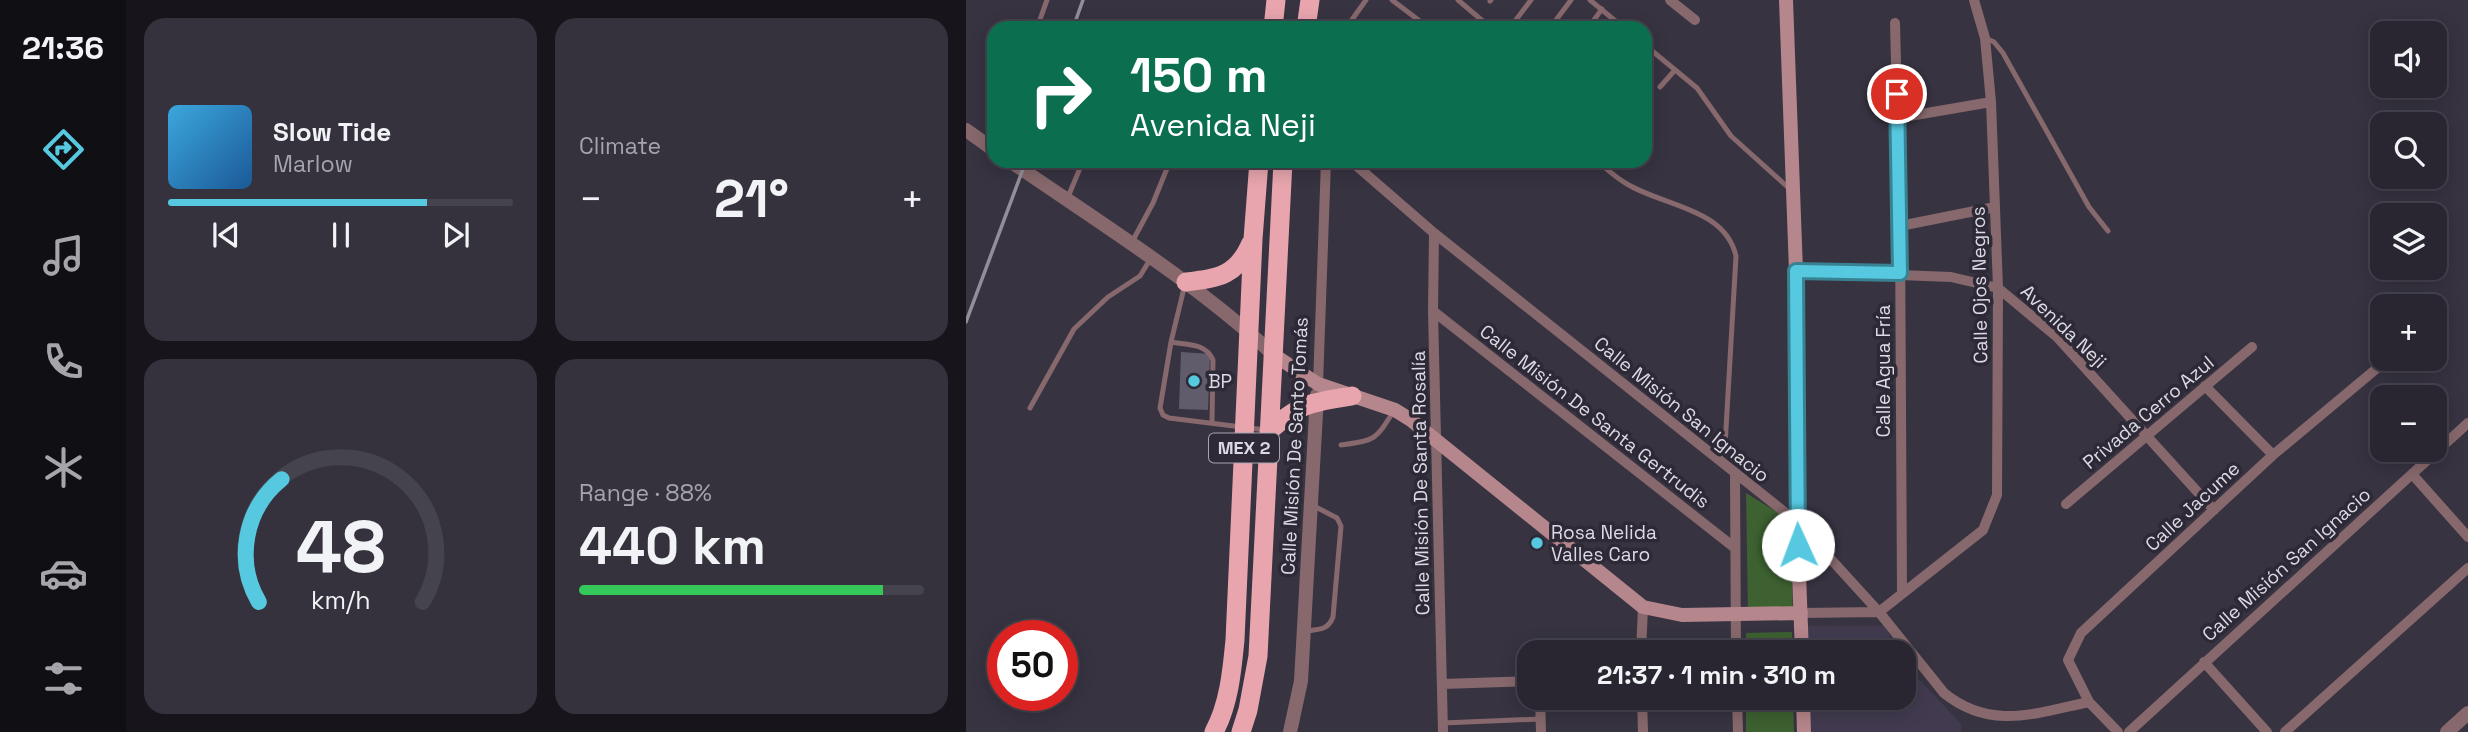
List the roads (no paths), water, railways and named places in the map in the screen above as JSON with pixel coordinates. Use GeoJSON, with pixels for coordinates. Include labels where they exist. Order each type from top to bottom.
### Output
{"type":"FeatureCollection","features":[{"type":"Feature","properties":{"kind":"highway"},"geometry":{"type":"LineString","coordinates":[[1274,21],[1276,0]]}},
{"type":"Feature","properties":{"kind":"highway"},"geometry":{"type":"LineString","coordinates":[[1307,21],[1310,0]]}},
{"type":"Feature","properties":{"kind":"highway","name":"MEX 2"},"geometry":{"type":"LineString","coordinates":[[1214,732],[1226,701],[1232,672],[1258,168]]}},
{"type":"Feature","properties":{"kind":"highway","name":"MEX 2"},"geometry":{"type":"LineString","coordinates":[[1241,732],[1252,694],[1258,656],[1283,168]]}},
{"type":"Feature","properties":{"kind":"highway"},"geometry":{"type":"LineString","coordinates":[[1186,282],[1220,277],[1231,272],[1246,254],[1253,239]]}},
{"type":"Feature","properties":{"kind":"highway"},"geometry":{"type":"LineString","coordinates":[[1269,430],[1317,393],[1352,396]]}},
{"type":"Feature","properties":{"kind":"main road"},"geometry":{"type":"LineString","coordinates":[[1786,0],[1796,271],[1797,522],[1802,640]]}},
{"type":"Feature","properties":{"kind":"main road"},"geometry":{"type":"LineString","coordinates":[[1275,355],[1317,393]]}},
{"type":"Feature","properties":{"kind":"main road"},"geometry":{"type":"LineString","coordinates":[[1352,396],[1395,410],[1437,440],[1643,607],[1682,615],[1801,614]]}},
{"type":"Feature","properties":{"kind":"main road"},"geometry":{"type":"LineString","coordinates":[[1803,710],[1804,732]]}},
{"type":"Feature","properties":{"kind":"street"},"geometry":{"type":"LineString","coordinates":[[1670,0],[1695,20]]}},
{"type":"Feature","properties":{"kind":"street","name":"Calle Ojos Negros"},"geometry":{"type":"LineString","coordinates":[[1902,593],[1983,530],[1997,495],[1996,207],[1985,38],[1974,0]]}},
{"type":"Feature","properties":{"kind":"street","name":"Calle Agua Fría"},"geometry":{"type":"LineString","coordinates":[[1895,23],[1900,226],[1902,593]]}},
{"type":"Feature","properties":{"kind":"street"},"geometry":{"type":"LineString","coordinates":[[1898,118],[1991,102]]}},
{"type":"Feature","properties":{"kind":"street"},"geometry":{"type":"LineString","coordinates":[[966,130],[987,145]]}},
{"type":"Feature","properties":{"kind":"street"},"geometry":{"type":"LineString","coordinates":[[1020,168],[1186,282],[1275,355]]}},
{"type":"Feature","properties":{"kind":"street","name":"Calle Misión De Santo Tomás"},"geometry":{"type":"LineString","coordinates":[[1290,732],[1301,681],[1317,393],[1326,168]]}},
{"type":"Feature","properties":{"kind":"street","name":"Calle Misión San Ignacio"},"geometry":{"type":"LineString","coordinates":[[1359,168],[1434,233],[1797,522],[1879,612],[1944,693],[1965,709],[1991,716],[2024,716],[2089,702]]}},
{"type":"Feature","properties":{"kind":"street"},"geometry":{"type":"LineString","coordinates":[[1900,226],[1996,207]]}},
{"type":"Feature","properties":{"kind":"street","name":"Calle Misión De Santa Rosalía"},"geometry":{"type":"LineString","coordinates":[[1434,233],[1433,311],[1443,728]]}},
{"type":"Feature","properties":{"kind":"street","name":"Avenida Neji"},"geometry":{"type":"LineString","coordinates":[[1796,271],[1951,277],[1998,288],[2057,337],[2214,510]]}},
{"type":"Feature","properties":{"kind":"street","name":"Calle Misión De Santa Gertrudis"},"geometry":{"type":"LineString","coordinates":[[1433,311],[1735,548]]}},
{"type":"Feature","properties":{"kind":"street","name":"Privada Cerro Azul"},"geometry":{"type":"LineString","coordinates":[[2066,504],[2252,347]]}},
{"type":"Feature","properties":{"kind":"street","name":"Calle Jacume"},"geometry":{"type":"LineString","coordinates":[[2089,702],[2068,660],[2081,633],[2273,455],[2374,371]]}},
{"type":"Feature","properties":{"kind":"street"},"geometry":{"type":"LineString","coordinates":[[2205,386],[2273,455]]}},
{"type":"Feature","properties":{"kind":"street","name":"Calle Misión San Ignacio"},"geometry":{"type":"LineString","coordinates":[[2129,732],[2468,423]]}},
{"type":"Feature","properties":{"kind":"street","name":"Calle Misión De Santa Gertrudis"},"geometry":{"type":"LineString","coordinates":[[1735,474],[1736,640]]}},
{"type":"Feature","properties":{"kind":"street"},"geometry":{"type":"LineString","coordinates":[[2412,474],[2468,537]]}},
{"type":"Feature","properties":{"kind":"street"},"geometry":{"type":"LineString","coordinates":[[2286,732],[2468,568]]}},
{"type":"Feature","properties":{"kind":"street"},"geometry":{"type":"LineString","coordinates":[[1801,614],[1879,612],[1902,593]]}},
{"type":"Feature","properties":{"kind":"street"},"geometry":{"type":"LineString","coordinates":[[1642,640],[1643,607]]}},
{"type":"Feature","properties":{"kind":"street"},"geometry":{"type":"LineString","coordinates":[[2204,662],[2267,732]]}},
{"type":"Feature","properties":{"kind":"street"},"geometry":{"type":"LineString","coordinates":[[1442,684],[1517,681]]}},
{"type":"Feature","properties":{"kind":"street"},"geometry":{"type":"LineString","coordinates":[[2089,702],[2119,732]]}},
{"type":"Feature","properties":{"kind":"street"},"geometry":{"type":"LineString","coordinates":[[1541,710],[1541,732]]}},
{"type":"Feature","properties":{"kind":"street"},"geometry":{"type":"LineString","coordinates":[[1642,710],[1643,732]]}},
{"type":"Feature","properties":{"kind":"street"},"geometry":{"type":"LineString","coordinates":[[1737,710],[1738,732]]}},
{"type":"Feature","properties":{"kind":"street"},"geometry":{"type":"LineString","coordinates":[[2447,732],[2468,713]]}},
{"type":"Feature","properties":{"kind":"lane"},"geometry":{"type":"LineString","coordinates":[[1040,21],[1047,0]]}},
{"type":"Feature","properties":{"kind":"lane"},"geometry":{"type":"LineString","coordinates":[[1351,21],[1366,0]]}},
{"type":"Feature","properties":{"kind":"lane"},"geometry":{"type":"LineString","coordinates":[[1392,0],[1420,21]]}},
{"type":"Feature","properties":{"kind":"lane"},"geometry":{"type":"LineString","coordinates":[[1458,0],[1483,21]]}},
{"type":"Feature","properties":{"kind":"lane"},"geometry":{"type":"LineString","coordinates":[[1515,21],[1531,0]]}},
{"type":"Feature","properties":{"kind":"lane"},"geometry":{"type":"LineString","coordinates":[[1555,21],[1571,0]]}},
{"type":"Feature","properties":{"kind":"lane"},"geometry":{"type":"LineString","coordinates":[[1590,0],[1616,21]]}},
{"type":"Feature","properties":{"kind":"lane"},"geometry":{"type":"LineString","coordinates":[[1593,21],[1602,9]]}},
{"type":"Feature","properties":{"kind":"lane"},"geometry":{"type":"LineString","coordinates":[[1985,38],[1994,42],[2003,53],[2088,207],[2108,231]]}},
{"type":"Feature","properties":{"kind":"lane"},"geometry":{"type":"LineString","coordinates":[[1652,50],[1697,88],[1731,136],[1793,192]]}},
{"type":"Feature","properties":{"kind":"lane"},"geometry":{"type":"LineString","coordinates":[[1660,87],[1675,70]]}},
{"type":"Feature","properties":{"kind":"lane"},"geometry":{"type":"LineString","coordinates":[[1067,200],[1080,168]]}},
{"type":"Feature","properties":{"kind":"lane"},"geometry":{"type":"LineString","coordinates":[[1130,244],[1153,203],[1167,168]]}},
{"type":"Feature","properties":{"kind":"lane"},"geometry":{"type":"LineString","coordinates":[[1606,168],[1627,185],[1691,209],[1728,234],[1734,245],[1736,256],[1725,446],[1718,461]]}},
{"type":"Feature","properties":{"kind":"lane"},"geometry":{"type":"LineString","coordinates":[[1030,408],[1074,329],[1108,297],[1140,276],[1151,258]]}},
{"type":"Feature","properties":{"kind":"lane"},"geometry":{"type":"LineString","coordinates":[[1186,282],[1171,342],[1160,408],[1163,415],[1169,418],[1269,430]]}},
{"type":"Feature","properties":{"kind":"lane"},"geometry":{"type":"LineString","coordinates":[[1171,342],[1203,348],[1209,352],[1213,360],[1212,422]]}},
{"type":"Feature","properties":{"kind":"lane"},"geometry":{"type":"LineString","coordinates":[[1341,445],[1370,441],[1378,435],[1395,410]]}},
{"type":"Feature","properties":{"kind":"lane"},"geometry":{"type":"LineString","coordinates":[[1304,632],[1324,629],[1330,625],[1333,617],[1341,526],[1337,519],[1311,504]]}},
{"type":"Feature","properties":{"kind":"lane"},"geometry":{"type":"LineString","coordinates":[[1443,728],[1541,719]]}},
{"type":"Feature","properties":{"kind":"railway"},"geometry":{"type":"LineString","coordinates":[[1076,21],[1083,0]]}},
{"type":"Feature","properties":{"kind":"railway"},"geometry":{"type":"LineString","coordinates":[[966,322],[1023,168]]}},
{"type":"Feature","properties":{"kind":"place","name":"BP"},"geometry":{"type":"Point","coordinates":[1194,381]}},
{"type":"Feature","properties":{"kind":"place","name":"Rosa Nelida Valles Caro"},"geometry":{"type":"Point","coordinates":[1537,543]}}]}
